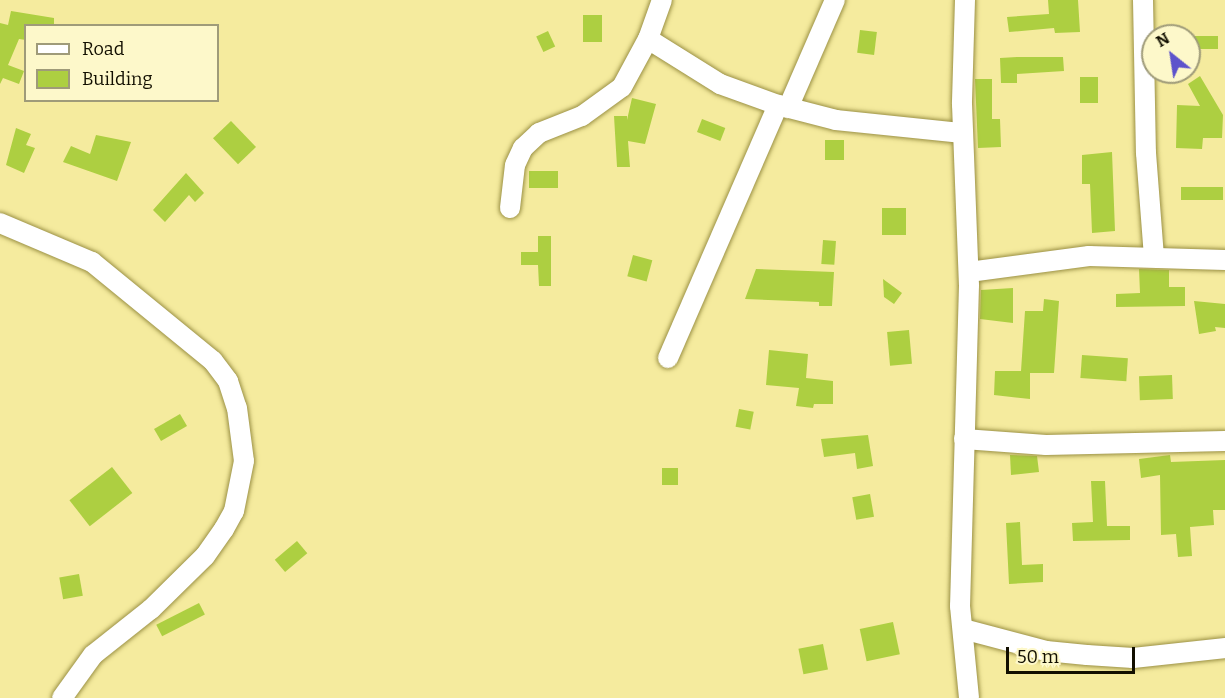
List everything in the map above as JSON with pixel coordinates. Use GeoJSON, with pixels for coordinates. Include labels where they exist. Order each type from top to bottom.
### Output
{"type":"FeatureCollection","features":[{"type":"Feature","properties":{"kind":"street"},"geometry":{"type":"LineString","coordinates":[[510,208],[515,165],[523,148],[539,134],[606,101],[622,87],[648,39],[662,0]]}},
{"type":"Feature","properties":{"kind":"street"},"geometry":{"type":"LineString","coordinates":[[668,358],[783,106],[835,0]]}},
{"type":"Feature","properties":{"kind":"street"},"geometry":{"type":"LineString","coordinates":[[965,0],[962,133],[969,272],[964,439],[963,629],[969,698]]}},
{"type":"Feature","properties":{"kind":"street"},"geometry":{"type":"LineString","coordinates":[[1143,0],[1146,153],[1154,256]]}},
{"type":"Feature","properties":{"kind":"street"},"geometry":{"type":"LineString","coordinates":[[648,39],[720,84],[783,106],[836,120],[962,133]]}},
{"type":"Feature","properties":{"kind":"street"},"geometry":{"type":"LineString","coordinates":[[0,223],[92,262],[213,361],[228,381],[237,408],[244,461],[234,511],[205,556],[151,609],[93,655],[62,698]]}},
{"type":"Feature","properties":{"kind":"street"},"geometry":{"type":"LineString","coordinates":[[969,272],[1038,260],[1154,256],[1225,260]]}},
{"type":"Feature","properties":{"kind":"street"},"geometry":{"type":"LineString","coordinates":[[964,439],[1046,445],[1225,441]]}},
{"type":"Feature","properties":{"kind":"street"},"geometry":{"type":"LineString","coordinates":[[963,629],[1046,651],[1087,655],[1133,658],[1225,648]]}},
{"type":"Feature","properties":{"kind":"building"},"geometry":{"type":"Polygon","coordinates":[[[1048,0],[1078,0],[1080,32],[1055,33],[1054,28],[1009,32],[1007,17],[1049,14],[1048,0]]]}},
{"type":"Feature","properties":{"kind":"building"},"geometry":{"type":"Polygon","coordinates":[[[11,11],[54,18],[54,24],[24,24],[24,40],[19,39],[8,65],[24,71],[19,84],[3,78],[0,84],[0,23],[8,25],[11,11]]]}},
{"type":"Feature","properties":{"kind":"building"},"geometry":{"type":"Polygon","coordinates":[[[583,15],[602,15],[602,42],[583,42],[583,15]]]}},
{"type":"Feature","properties":{"kind":"building"},"geometry":{"type":"Polygon","coordinates":[[[860,30],[877,32],[874,55],[857,53],[860,30]]]}},
{"type":"Feature","properties":{"kind":"building"},"geometry":{"type":"Polygon","coordinates":[[[548,31],[555,46],[543,52],[536,36],[548,31]]]}},
{"type":"Feature","properties":{"kind":"building"},"geometry":{"type":"Polygon","coordinates":[[[1201,36],[1218,36],[1218,49],[1201,49],[1201,36]]]}},
{"type":"Feature","properties":{"kind":"building"},"geometry":{"type":"Polygon","coordinates":[[[1063,57],[1064,71],[1017,74],[1017,83],[1001,83],[1000,58],[1063,57]]]}},
{"type":"Feature","properties":{"kind":"building"},"geometry":{"type":"Polygon","coordinates":[[[1080,77],[1098,77],[1098,103],[1080,103],[1080,77]]]}},
{"type":"Feature","properties":{"kind":"building"},"geometry":{"type":"Polygon","coordinates":[[[1201,78],[1223,115],[1222,138],[1203,138],[1202,149],[1176,148],[1177,105],[1200,106],[1188,84],[1201,84],[1201,78]]]}},
{"type":"Feature","properties":{"kind":"building"},"geometry":{"type":"Polygon","coordinates":[[[975,79],[992,79],[992,119],[1000,119],[1001,147],[978,148],[975,79]]]}},
{"type":"Feature","properties":{"kind":"building"},"geometry":{"type":"Polygon","coordinates":[[[632,98],[656,104],[645,144],[628,141],[630,167],[617,167],[614,116],[627,116],[627,120],[632,98]]]}},
{"type":"Feature","properties":{"kind":"building"},"geometry":{"type":"Polygon","coordinates":[[[702,119],[725,128],[720,141],[697,132],[702,119]]]}},
{"type":"Feature","properties":{"kind":"building"},"geometry":{"type":"Polygon","coordinates":[[[231,121],[256,147],[238,164],[213,138],[231,121]]]}},
{"type":"Feature","properties":{"kind":"building"},"geometry":{"type":"Polygon","coordinates":[[[16,128],[31,134],[26,145],[35,148],[24,173],[6,165],[16,128]]]}},
{"type":"Feature","properties":{"kind":"building"},"geometry":{"type":"Polygon","coordinates":[[[96,135],[131,142],[117,181],[63,162],[71,146],[90,154],[96,135]]]}},
{"type":"Feature","properties":{"kind":"building"},"geometry":{"type":"Polygon","coordinates":[[[825,140],[844,140],[844,160],[825,160],[825,140]]]}},
{"type":"Feature","properties":{"kind":"building"},"geometry":{"type":"Polygon","coordinates":[[[1112,152],[1115,231],[1092,233],[1090,184],[1082,184],[1082,155],[1112,152]]]}},
{"type":"Feature","properties":{"kind":"building"},"geometry":{"type":"Polygon","coordinates":[[[529,171],[558,171],[558,188],[529,188],[529,171]]]}},
{"type":"Feature","properties":{"kind":"building"},"geometry":{"type":"Polygon","coordinates":[[[186,173],[204,193],[195,202],[189,195],[165,222],[153,210],[186,173]]]}},
{"type":"Feature","properties":{"kind":"building"},"geometry":{"type":"Polygon","coordinates":[[[1181,187],[1223,187],[1223,200],[1181,200],[1181,187]]]}},
{"type":"Feature","properties":{"kind":"building"},"geometry":{"type":"Polygon","coordinates":[[[882,208],[906,208],[906,235],[882,235],[882,208]]]}},
{"type":"Feature","properties":{"kind":"building"},"geometry":{"type":"Polygon","coordinates":[[[538,236],[551,236],[551,286],[539,286],[538,265],[521,265],[521,252],[538,252],[538,236]]]}},
{"type":"Feature","properties":{"kind":"building"},"geometry":{"type":"Polygon","coordinates":[[[823,240],[836,241],[834,265],[821,264],[823,240]]]}},
{"type":"Feature","properties":{"kind":"building"},"geometry":{"type":"Polygon","coordinates":[[[633,255],[652,260],[647,281],[627,276],[633,255]]]}},
{"type":"Feature","properties":{"kind":"building"},"geometry":{"type":"Polygon","coordinates":[[[756,269],[834,272],[832,306],[819,306],[819,302],[745,299],[756,269]]]}},
{"type":"Feature","properties":{"kind":"building"},"geometry":{"type":"Polygon","coordinates":[[[1139,269],[1169,270],[1169,287],[1185,287],[1185,306],[1116,307],[1116,294],[1140,293],[1139,269]]]}},
{"type":"Feature","properties":{"kind":"building"},"geometry":{"type":"Polygon","coordinates":[[[883,279],[902,293],[894,304],[884,297],[883,279]]]}},
{"type":"Feature","properties":{"kind":"building"},"geometry":{"type":"Polygon","coordinates":[[[1013,288],[1013,323],[980,319],[981,290],[1013,288]]]}},
{"type":"Feature","properties":{"kind":"building"},"geometry":{"type":"Polygon","coordinates":[[[1044,299],[1059,301],[1054,373],[1030,373],[1030,399],[994,395],[995,371],[1021,371],[1025,311],[1043,311],[1044,299]]]}},
{"type":"Feature","properties":{"kind":"building"},"geometry":{"type":"Polygon","coordinates":[[[1194,301],[1225,304],[1225,328],[1215,327],[1216,331],[1199,334],[1194,301]]]}},
{"type":"Feature","properties":{"kind":"building"},"geometry":{"type":"Polygon","coordinates":[[[909,330],[912,364],[890,366],[887,332],[909,330]]]}},
{"type":"Feature","properties":{"kind":"building"},"geometry":{"type":"Polygon","coordinates":[[[769,350],[808,354],[806,378],[833,381],[833,404],[814,404],[813,408],[796,406],[799,388],[766,385],[769,350]]]}},
{"type":"Feature","properties":{"kind":"building"},"geometry":{"type":"Polygon","coordinates":[[[1082,355],[1128,358],[1126,381],[1080,378],[1082,355]]]}},
{"type":"Feature","properties":{"kind":"building"},"geometry":{"type":"Polygon","coordinates":[[[1172,375],[1173,399],[1140,400],[1139,376],[1172,375]]]}},
{"type":"Feature","properties":{"kind":"building"},"geometry":{"type":"Polygon","coordinates":[[[739,409],[754,412],[750,430],[736,427],[739,409]]]}},
{"type":"Feature","properties":{"kind":"building"},"geometry":{"type":"Polygon","coordinates":[[[180,414],[187,426],[161,441],[154,429],[180,414]]]}},
{"type":"Feature","properties":{"kind":"building"},"geometry":{"type":"Polygon","coordinates":[[[868,435],[873,466],[857,469],[855,453],[824,457],[821,439],[868,435]]]}},
{"type":"Feature","properties":{"kind":"building"},"geometry":{"type":"Polygon","coordinates":[[[1010,455],[1037,456],[1039,472],[1011,475],[1010,455]]]}},
{"type":"Feature","properties":{"kind":"building"},"geometry":{"type":"Polygon","coordinates":[[[1170,455],[1171,462],[1225,460],[1225,510],[1213,510],[1214,525],[1190,527],[1192,556],[1178,557],[1176,534],[1161,535],[1160,475],[1141,478],[1139,459],[1170,455]]]}},
{"type":"Feature","properties":{"kind":"building"},"geometry":{"type":"Polygon","coordinates":[[[112,467],[132,493],[90,526],[69,500],[112,467]]]}},
{"type":"Feature","properties":{"kind":"building"},"geometry":{"type":"Polygon","coordinates":[[[662,468],[678,468],[678,485],[662,485],[662,468]]]}},
{"type":"Feature","properties":{"kind":"building"},"geometry":{"type":"Polygon","coordinates":[[[1091,481],[1105,481],[1107,526],[1130,526],[1130,540],[1073,541],[1072,523],[1093,522],[1091,481]]]}},
{"type":"Feature","properties":{"kind":"building"},"geometry":{"type":"Polygon","coordinates":[[[870,494],[874,517],[856,520],[852,497],[870,494]]]}},
{"type":"Feature","properties":{"kind":"building"},"geometry":{"type":"Polygon","coordinates":[[[1020,522],[1022,565],[1043,564],[1043,582],[1009,584],[1006,523],[1020,522]]]}},
{"type":"Feature","properties":{"kind":"building"},"geometry":{"type":"Polygon","coordinates":[[[297,541],[307,553],[285,572],[275,560],[297,541]]]}},
{"type":"Feature","properties":{"kind":"building"},"geometry":{"type":"Polygon","coordinates":[[[79,574],[83,596],[63,599],[59,577],[79,574]]]}},
{"type":"Feature","properties":{"kind":"building"},"geometry":{"type":"Polygon","coordinates":[[[199,603],[205,615],[162,636],[156,625],[199,603]]]}},
{"type":"Feature","properties":{"kind":"building"},"geometry":{"type":"Polygon","coordinates":[[[893,622],[900,654],[867,661],[860,629],[893,622]]]}},
{"type":"Feature","properties":{"kind":"building"},"geometry":{"type":"Polygon","coordinates":[[[823,644],[828,670],[803,674],[798,649],[823,644]]]}}]}
